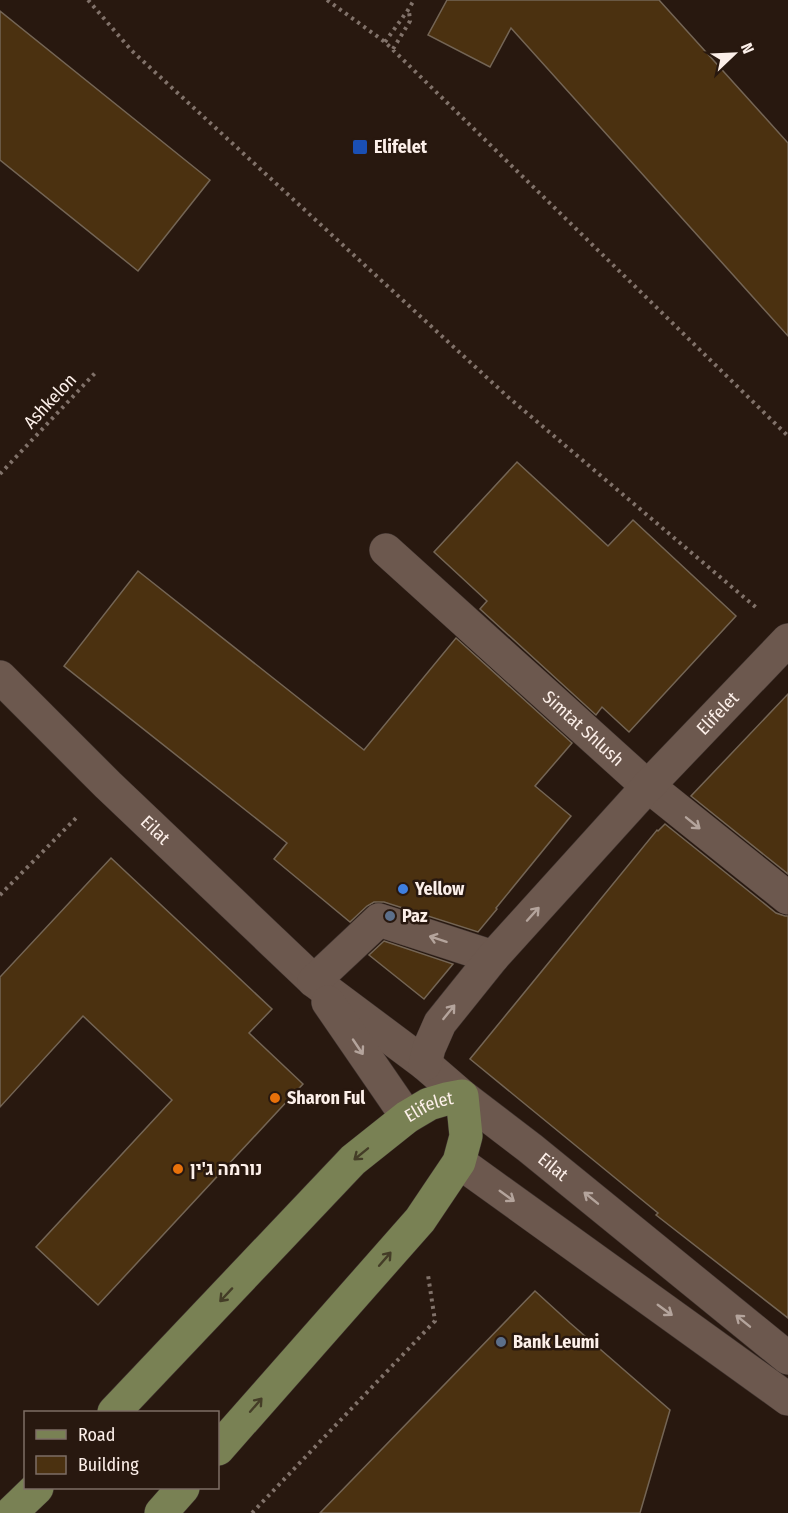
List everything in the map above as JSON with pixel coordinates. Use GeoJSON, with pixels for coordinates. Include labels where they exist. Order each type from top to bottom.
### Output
{"type":"FeatureCollection","features":[{"type":"Feature","properties":{"kind":"main road","name":"Elifelet"},"geometry":{"type":"LineString","coordinates":[[116,1411],[353,1160],[406,1117],[429,1104],[462,1096],[466,1136],[459,1162],[420,1220],[219,1448]]}},
{"type":"Feature","properties":{"kind":"main road"},"geometry":{"type":"LineString","coordinates":[[11,1513],[36,1489]]}},
{"type":"Feature","properties":{"kind":"main road"},"geometry":{"type":"LineString","coordinates":[[161,1513],[182,1489]]}},
{"type":"Feature","properties":{"kind":"street","name":"Simtat Shlush"},"geometry":{"type":"LineString","coordinates":[[386,550],[648,786],[788,898]]}},
{"type":"Feature","properties":{"kind":"street","name":"Elifelet"},"geometry":{"type":"LineString","coordinates":[[425,1064],[440,1023],[493,957],[648,786],[788,640]]}},
{"type":"Feature","properties":{"kind":"street","name":"Eilat"},"geometry":{"type":"LineString","coordinates":[[0,677],[108,785],[314,981],[425,1064],[788,1358]]}},
{"type":"Feature","properties":{"kind":"street"},"geometry":{"type":"LineString","coordinates":[[314,981],[379,920],[493,957]]}},
{"type":"Feature","properties":{"kind":"street","name":"Eilat"},"geometry":{"type":"LineString","coordinates":[[314,981],[406,1117]]}},
{"type":"Feature","properties":{"kind":"street"},"geometry":{"type":"LineString","coordinates":[[459,1162],[788,1400]]}},
{"type":"Feature","properties":{"kind":"path"},"geometry":{"type":"LineString","coordinates":[[88,0],[132,51],[508,397],[754,606]]}},
{"type":"Feature","properties":{"kind":"path"},"geometry":{"type":"LineString","coordinates":[[327,0],[393,49],[788,436]]}},
{"type":"Feature","properties":{"kind":"path"},"geometry":{"type":"LineString","coordinates":[[385,42],[414,0]]}},
{"type":"Feature","properties":{"kind":"path"},"geometry":{"type":"LineString","coordinates":[[393,49],[410,21],[408,10]]}},
{"type":"Feature","properties":{"kind":"path","name":"Ashkelon"},"geometry":{"type":"LineString","coordinates":[[0,474],[96,372]]}},
{"type":"Feature","properties":{"kind":"path"},"geometry":{"type":"LineString","coordinates":[[0,895],[108,785]]}},
{"type":"Feature","properties":{"kind":"path"},"geometry":{"type":"LineString","coordinates":[[252,1513],[435,1321]]}},
{"type":"Feature","properties":{"kind":"building"},"geometry":{"type":"Polygon","coordinates":[[[447,0],[659,0],[788,143],[788,336],[511,28],[490,67],[428,35],[447,0]]]}},
{"type":"Feature","properties":{"kind":"building"},"geometry":{"type":"Polygon","coordinates":[[[0,11],[210,180],[138,271],[0,160],[0,11]]]}},
{"type":"Feature","properties":{"kind":"building"},"geometry":{"type":"Polygon","coordinates":[[[517,462],[608,546],[633,520],[736,616],[629,732],[602,707],[596,715],[480,609],[487,601],[434,552],[517,462]]]}},
{"type":"Feature","properties":{"kind":"building"},"geometry":{"type":"Polygon","coordinates":[[[138,571],[364,750],[456,638],[572,743],[535,786],[571,816],[478,932],[384,902],[374,902],[367,906],[350,922],[274,859],[287,843],[64,666],[138,571]]]}},
{"type":"Feature","properties":{"kind":"building"},"geometry":{"type":"Polygon","coordinates":[[[788,694],[788,874],[691,796],[788,694]]]}},
{"type":"Feature","properties":{"kind":"building"},"geometry":{"type":"Polygon","coordinates":[[[665,824],[776,913],[788,916],[788,1318],[656,1215],[658,1213],[470,1059],[657,830],[665,824]]]}},
{"type":"Feature","properties":{"kind":"building"},"geometry":{"type":"Polygon","coordinates":[[[111,858],[272,1009],[249,1033],[303,1084],[98,1305],[36,1247],[172,1100],[83,1016],[0,1107],[0,977],[111,858]]]}},
{"type":"Feature","properties":{"kind":"building"},"geometry":{"type":"Polygon","coordinates":[[[384,941],[453,964],[424,999],[369,955],[384,941]]]}},
{"type":"Feature","properties":{"kind":"building"},"geometry":{"type":"Polygon","coordinates":[[[535,1291],[670,1410],[640,1513],[320,1513],[535,1291]]]}},
{"type":"Feature","properties":{"kind":"place","name":"Elifelet"},"geometry":{"type":"Point","coordinates":[360,147]}},
{"type":"Feature","properties":{"kind":"place","name":"Yellow"},"geometry":{"type":"Point","coordinates":[403,889]}},
{"type":"Feature","properties":{"kind":"place","name":"Paz"},"geometry":{"type":"Point","coordinates":[390,916]}},
{"type":"Feature","properties":{"kind":"place","name":"Sharon Ful"},"geometry":{"type":"Point","coordinates":[275,1098]}},
{"type":"Feature","properties":{"kind":"place","name":"נורמה ג'ין"},"geometry":{"type":"Point","coordinates":[178,1169]}},
{"type":"Feature","properties":{"kind":"place","name":"Bank Leumi"},"geometry":{"type":"Point","coordinates":[501,1342]}}]}
